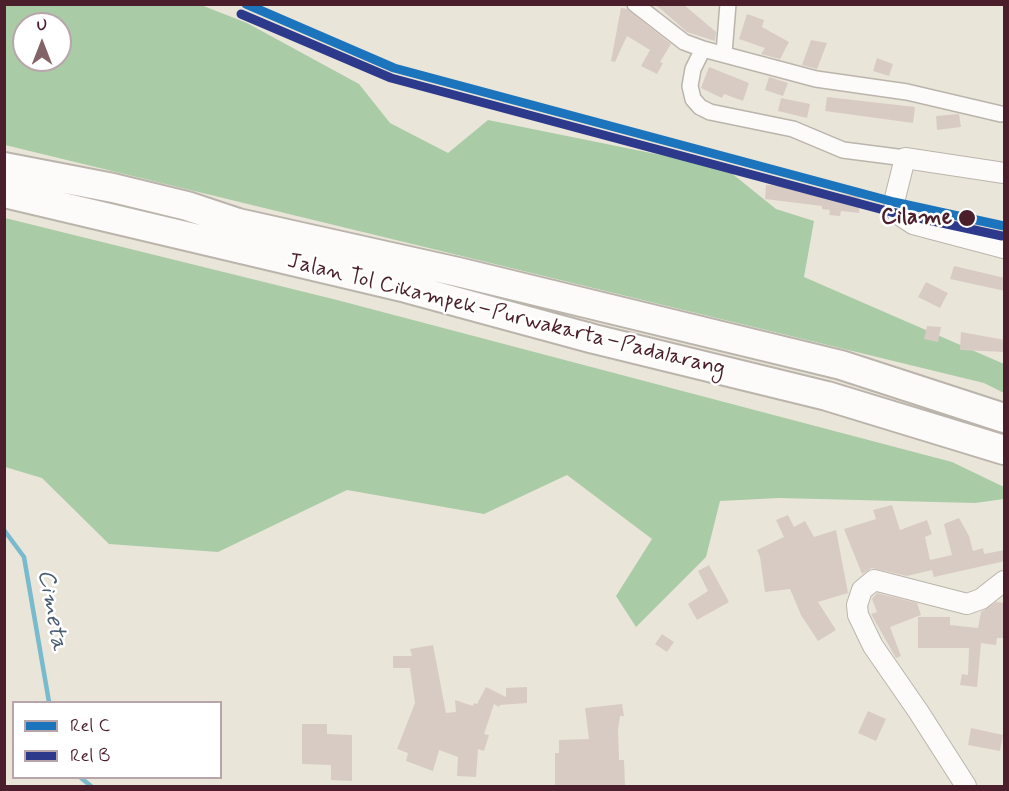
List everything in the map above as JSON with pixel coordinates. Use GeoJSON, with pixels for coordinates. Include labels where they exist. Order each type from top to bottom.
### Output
{"type":"FeatureCollection","features":[{"type":"Feature","properties":{"kind":"highway","name":"Jalan Tol Cikampek–Purwakarta–Padalarang"},"geometry":{"type":"LineString","coordinates":[[4,167],[113,188],[187,206],[238,223],[458,272],[841,365],[1005,418]]}},
{"type":"Feature","properties":{"kind":"highway","name":"Jalan Tol Cikampek–Purwakarta–Padalarang"},"geometry":{"type":"LineString","coordinates":[[4,193],[406,288],[594,339],[827,396],[1005,450]]}},
{"type":"Feature","properties":{"kind":"street"},"geometry":{"type":"LineString","coordinates":[[635,4],[684,42],[703,49],[724,52],[816,79],[907,92],[1001,114]]}},
{"type":"Feature","properties":{"kind":"street"},"geometry":{"type":"LineString","coordinates":[[724,52],[728,4]]}},
{"type":"Feature","properties":{"kind":"street"},"geometry":{"type":"LineString","coordinates":[[703,49],[693,69],[690,86],[693,99],[700,107],[710,112],[793,129],[843,150],[1005,173]]}},
{"type":"Feature","properties":{"kind":"street"},"geometry":{"type":"LineString","coordinates":[[905,158],[894,202],[895,210],[901,217],[932,230],[1005,248]]}},
{"type":"Feature","properties":{"kind":"street"},"geometry":{"type":"LineString","coordinates":[[966,786],[873,646],[858,615],[857,605],[862,591],[874,580],[967,604],[981,599],[1005,582]]}},
{"type":"Feature","properties":{"kind":"green space"},"geometry":{"type":"Polygon","coordinates":[[[5,5],[201,5],[247,23],[359,84],[390,123],[448,153],[488,120],[725,168],[776,209],[814,221],[804,277],[1004,364],[1004,393],[984,383],[5,145],[5,5]]]}},
{"type":"Feature","properties":{"kind":"green space"},"geometry":{"type":"Polygon","coordinates":[[[5,218],[337,300],[952,462],[1004,487],[1004,499],[975,503],[779,498],[720,501],[706,557],[636,627],[616,596],[652,539],[567,475],[484,514],[347,490],[218,552],[109,544],[42,478],[5,467],[5,218]]]}},
{"type":"Feature","properties":{"kind":"building"},"geometry":{"type":"Polygon","coordinates":[[[655,4],[683,4],[716,32],[715,41],[687,32],[655,4]]]}},
{"type":"Feature","properties":{"kind":"building"},"geometry":{"type":"Polygon","coordinates":[[[621,8],[627,9],[671,44],[660,62],[663,63],[657,74],[641,66],[650,50],[627,36],[615,62],[611,61],[621,8]]]}},
{"type":"Feature","properties":{"kind":"building"},"geometry":{"type":"Polygon","coordinates":[[[747,14],[764,20],[762,27],[789,42],[780,59],[761,54],[765,48],[739,39],[747,14]]]}},
{"type":"Feature","properties":{"kind":"building"},"geometry":{"type":"Polygon","coordinates":[[[811,40],[827,43],[817,69],[802,65],[811,40]]]}},
{"type":"Feature","properties":{"kind":"building"},"geometry":{"type":"Polygon","coordinates":[[[877,58],[893,64],[889,76],[873,71],[877,58]]]}},
{"type":"Feature","properties":{"kind":"building"},"geometry":{"type":"Polygon","coordinates":[[[709,67],[749,83],[743,101],[724,94],[722,98],[701,88],[709,67]]]}},
{"type":"Feature","properties":{"kind":"building"},"geometry":{"type":"Polygon","coordinates":[[[769,77],[788,83],[783,96],[765,90],[769,77]]]}},
{"type":"Feature","properties":{"kind":"building"},"geometry":{"type":"Polygon","coordinates":[[[827,97],[915,107],[913,123],[825,111],[827,97]]]}},
{"type":"Feature","properties":{"kind":"building"},"geometry":{"type":"Polygon","coordinates":[[[781,98],[810,104],[807,118],[778,111],[781,98]]]}},
{"type":"Feature","properties":{"kind":"building"},"geometry":{"type":"Polygon","coordinates":[[[959,114],[961,127],[937,130],[936,116],[959,114]]]}},
{"type":"Feature","properties":{"kind":"building"},"geometry":{"type":"Polygon","coordinates":[[[766,185],[807,187],[807,191],[860,196],[859,213],[841,211],[840,216],[829,215],[830,210],[822,209],[822,206],[765,199],[766,185]]]}},
{"type":"Feature","properties":{"kind":"building"},"geometry":{"type":"Polygon","coordinates":[[[950,216],[980,224],[978,229],[949,221],[950,216]]]}},
{"type":"Feature","properties":{"kind":"building"},"geometry":{"type":"Polygon","coordinates":[[[954,266],[1005,278],[1005,291],[950,279],[954,266]]]}},
{"type":"Feature","properties":{"kind":"building"},"geometry":{"type":"Polygon","coordinates":[[[926,282],[948,293],[940,308],[918,297],[926,282]]]}},
{"type":"Feature","properties":{"kind":"building"},"geometry":{"type":"Polygon","coordinates":[[[927,326],[941,327],[938,342],[924,339],[927,326]]]}},
{"type":"Feature","properties":{"kind":"building"},"geometry":{"type":"Polygon","coordinates":[[[961,332],[1005,340],[1005,352],[960,350],[961,332]]]}},
{"type":"Feature","properties":{"kind":"building"},"geometry":{"type":"Polygon","coordinates":[[[892,505],[900,530],[927,520],[932,534],[925,537],[930,560],[952,555],[944,524],[959,518],[969,536],[973,551],[983,548],[984,554],[1005,550],[1005,561],[934,577],[932,570],[907,576],[872,568],[862,574],[844,529],[876,519],[873,510],[892,505]]]}},
{"type":"Feature","properties":{"kind":"building"},"geometry":{"type":"Polygon","coordinates":[[[788,515],[794,527],[805,521],[814,537],[836,530],[848,593],[818,602],[836,630],[818,641],[801,615],[790,589],[765,592],[757,550],[784,537],[776,520],[788,515]]]}},
{"type":"Feature","properties":{"kind":"building"},"geometry":{"type":"Polygon","coordinates":[[[709,565],[729,602],[697,620],[688,604],[708,591],[698,571],[709,565]]]}},
{"type":"Feature","properties":{"kind":"building"},"geometry":{"type":"Polygon","coordinates":[[[877,593],[917,603],[921,615],[890,627],[901,656],[896,658],[871,614],[877,612],[872,599],[877,593]]]}},
{"type":"Feature","properties":{"kind":"building"},"geometry":{"type":"Polygon","coordinates":[[[996,602],[1005,603],[1005,638],[997,638],[996,645],[981,643],[977,687],[960,685],[962,674],[968,675],[969,648],[918,648],[918,617],[950,617],[950,625],[978,628],[981,612],[996,602]]]}},
{"type":"Feature","properties":{"kind":"building"},"geometry":{"type":"Polygon","coordinates":[[[662,634],[674,642],[667,652],[655,644],[662,634]]]}},
{"type":"Feature","properties":{"kind":"building"},"geometry":{"type":"Polygon","coordinates":[[[433,645],[446,713],[456,712],[455,700],[473,706],[474,703],[477,704],[486,687],[506,697],[506,688],[527,687],[527,703],[500,705],[499,707],[494,704],[484,734],[489,735],[484,751],[478,749],[476,777],[457,776],[458,757],[439,750],[433,771],[406,761],[408,753],[397,749],[415,703],[410,668],[393,668],[393,656],[412,656],[410,649],[433,645]]]}},
{"type":"Feature","properties":{"kind":"building"},"geometry":{"type":"Polygon","coordinates":[[[622,704],[624,716],[620,716],[618,730],[619,760],[624,760],[625,786],[555,786],[555,753],[559,753],[559,740],[589,739],[585,708],[622,704]]]}},
{"type":"Feature","properties":{"kind":"building"},"geometry":{"type":"Polygon","coordinates":[[[868,711],[886,719],[876,741],[858,733],[868,711]]]}},
{"type":"Feature","properties":{"kind":"building"},"geometry":{"type":"Polygon","coordinates":[[[302,724],[327,724],[327,734],[352,735],[352,781],[331,780],[331,765],[302,764],[302,724]]]}},
{"type":"Feature","properties":{"kind":"building"},"geometry":{"type":"Polygon","coordinates":[[[971,728],[1003,735],[1000,751],[968,745],[971,728]]]}},
{"type":"Feature","properties":{"kind":"waterway","name":"Cimeta"},"geometry":{"type":"LineString","coordinates":[[4,530],[24,557],[49,701]]}},
{"type":"Feature","properties":{"kind":"waterway","name":"Cimeta"},"geometry":{"type":"LineString","coordinates":[[82,779],[91,786]]}},
{"type":"Feature","properties":{"kind":"rail line","name":"C"},"geometry":{"type":"LineString","coordinates":[[246,4],[394,68],[894,202],[1004,226]]}},
{"type":"Feature","properties":{"kind":"rail line","name":"B"},"geometry":{"type":"LineString","coordinates":[[241,14],[391,78],[891,212],[1002,236]]}},
{"type":"Feature","properties":{"kind":"place","name":"Cilame"},"geometry":{"type":"Point","coordinates":[967,218]}}]}
